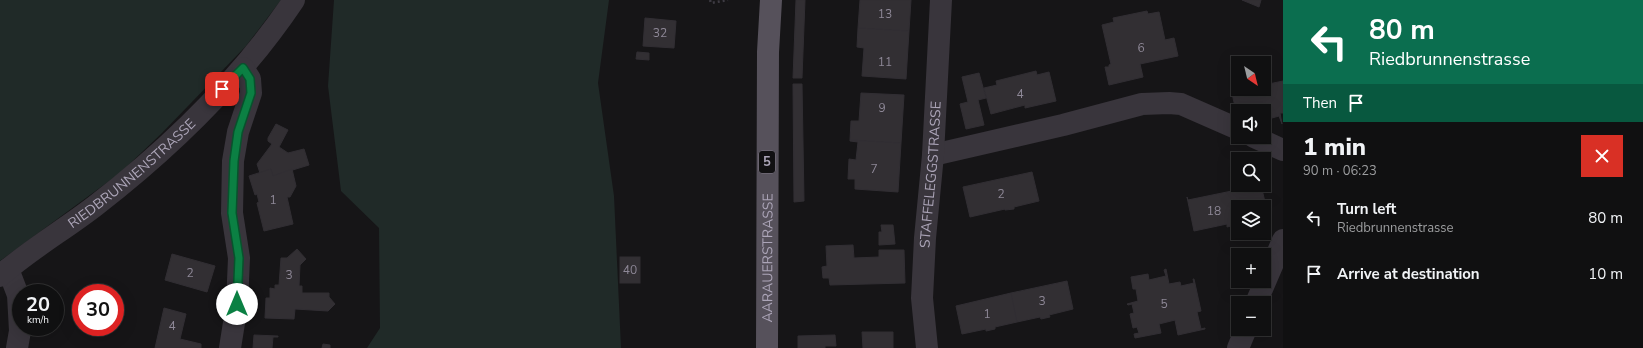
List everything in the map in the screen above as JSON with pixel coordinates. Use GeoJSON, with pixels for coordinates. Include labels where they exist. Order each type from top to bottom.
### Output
{"type":"FeatureCollection","features":[{"type":"Feature","properties":{"kind":"main road","name":"AARAUERSTRASSE"},"geometry":{"type":"LineString","coordinates":[[767,348],[768,52],[771,0]]}},
{"type":"Feature","properties":{"kind":"street","name":"RIEDBRUNNENSTRASSE"},"geometry":{"type":"LineString","coordinates":[[4,273],[95,206],[169,143],[243,68],[294,0]]}},
{"type":"Feature","properties":{"kind":"street","name":"STAFFELEGGSTRASSE"},"geometry":{"type":"LineString","coordinates":[[927,348],[922,298],[925,238],[934,155],[941,0]]}},
{"type":"Feature","properties":{"kind":"street"},"geometry":{"type":"LineString","coordinates":[[230,348],[237,304],[239,258],[232,213],[234,161],[238,132],[251,93],[250,79],[243,68]]}},
{"type":"Feature","properties":{"kind":"street"},"geometry":{"type":"LineString","coordinates":[[934,155],[1142,104],[1181,104],[1231,126]]}},
{"type":"Feature","properties":{"kind":"street"},"geometry":{"type":"LineString","coordinates":[[1270,144],[1283,150]]}},
{"type":"Feature","properties":{"kind":"street"},"geometry":{"type":"LineString","coordinates":[[1259,296],[1283,240]]}},
{"type":"Feature","properties":{"kind":"street"},"geometry":{"type":"LineString","coordinates":[[4,273],[18,295],[20,331],[17,348]]}},
{"type":"Feature","properties":{"kind":"street"},"geometry":{"type":"LineString","coordinates":[[1238,348],[1243,336]]}},
{"type":"Feature","properties":{"kind":"path"},"geometry":{"type":"LineString","coordinates":[[710,0],[711,2],[728,0]]}},
{"type":"Feature","properties":{"kind":"shaded area"},"geometry":{"type":"Polygon","coordinates":[[[0,0],[281,0],[246,46],[161,134],[120,173],[0,261],[0,0]]]}},
{"type":"Feature","properties":{"kind":"shaded area"},"geometry":{"type":"Polygon","coordinates":[[[334,0],[609,0],[598,83],[614,196],[621,348],[367,348],[380,328],[379,228],[341,191],[328,86],[334,0]]]}},
{"type":"Feature","properties":{"kind":"building"},"geometry":{"type":"Polygon","coordinates":[[[796,0],[805,0],[802,78],[793,78],[796,0]]]}},
{"type":"Feature","properties":{"kind":"building"},"geometry":{"type":"Polygon","coordinates":[[[860,0],[911,0],[909,31],[858,28],[860,0]]]}},
{"type":"Feature","properties":{"kind":"building"},"geometry":{"type":"Polygon","coordinates":[[[1242,0],[1261,0],[1259,7],[1242,0]]]}},
{"type":"Feature","properties":{"kind":"building"},"geometry":{"type":"Polygon","coordinates":[[[1147,11],[1148,14],[1159,12],[1165,40],[1174,38],[1178,56],[1140,64],[1143,77],[1109,85],[1105,67],[1109,67],[1111,64],[1102,25],[1114,22],[1113,18],[1147,11]]]}},
{"type":"Feature","properties":{"kind":"building"},"geometry":{"type":"Polygon","coordinates":[[[645,18],[676,21],[674,48],[643,46],[645,18]]]}},
{"type":"Feature","properties":{"kind":"building"},"geometry":{"type":"Polygon","coordinates":[[[858,28],[909,31],[906,79],[862,76],[864,48],[857,47],[858,28]]]}},
{"type":"Feature","properties":{"kind":"building"},"geometry":{"type":"Polygon","coordinates":[[[637,52],[649,53],[649,60],[636,59],[637,52]]]}},
{"type":"Feature","properties":{"kind":"building"},"geometry":{"type":"Polygon","coordinates":[[[1036,71],[1037,75],[1049,72],[1056,101],[1025,108],[1025,105],[991,114],[984,88],[997,85],[996,81],[1036,71]]]}},
{"type":"Feature","properties":{"kind":"building"},"geometry":{"type":"Polygon","coordinates":[[[979,73],[986,98],[978,100],[984,125],[966,129],[960,104],[968,102],[962,77],[979,73]]]}},
{"type":"Feature","properties":{"kind":"building"},"geometry":{"type":"Polygon","coordinates":[[[1283,81],[1283,113],[1280,113],[1282,124],[1279,116],[1272,118],[1271,104],[1234,104],[1233,96],[1271,96],[1271,84],[1283,81]]]}},
{"type":"Feature","properties":{"kind":"building"},"geometry":{"type":"Polygon","coordinates":[[[793,84],[802,84],[804,201],[794,202],[793,84]]]}},
{"type":"Feature","properties":{"kind":"building"},"geometry":{"type":"Polygon","coordinates":[[[861,93],[904,95],[901,143],[850,140],[851,121],[859,121],[861,93]]]}},
{"type":"Feature","properties":{"kind":"building"},"geometry":{"type":"Polygon","coordinates":[[[276,124],[288,130],[279,147],[288,153],[304,149],[309,165],[273,176],[271,169],[260,173],[257,164],[272,144],[268,141],[268,138],[276,124]]]}},
{"type":"Feature","properties":{"kind":"building"},"geometry":{"type":"Polygon","coordinates":[[[850,140],[901,143],[898,192],[855,189],[855,179],[848,179],[849,159],[856,160],[858,142],[850,140]]]}},
{"type":"Feature","properties":{"kind":"building"},"geometry":{"type":"Polygon","coordinates":[[[271,169],[273,176],[292,169],[296,186],[290,197],[287,197],[293,224],[264,231],[257,203],[259,202],[257,194],[255,195],[249,176],[271,169]]]}},
{"type":"Feature","properties":{"kind":"building"},"geometry":{"type":"Polygon","coordinates":[[[1032,172],[1039,201],[1014,207],[1014,209],[1005,209],[970,217],[963,187],[1032,172]]]}},
{"type":"Feature","properties":{"kind":"building"},"geometry":{"type":"Polygon","coordinates":[[[1231,191],[1263,192],[1264,200],[1231,200],[1231,226],[1227,227],[1227,224],[1194,231],[1187,197],[1188,200],[1231,191]]]}},
{"type":"Feature","properties":{"kind":"building"},"geometry":{"type":"Polygon","coordinates":[[[881,225],[893,225],[895,244],[879,245],[879,232],[882,232],[881,225]]]}},
{"type":"Feature","properties":{"kind":"building"},"geometry":{"type":"Polygon","coordinates":[[[853,245],[854,258],[879,257],[879,250],[904,250],[905,283],[830,285],[829,278],[823,278],[822,267],[827,266],[826,246],[853,245]]]}},
{"type":"Feature","properties":{"kind":"building"},"geometry":{"type":"Polygon","coordinates":[[[297,249],[306,259],[300,265],[299,286],[302,286],[302,293],[329,293],[329,297],[335,304],[328,311],[295,309],[294,319],[265,318],[266,298],[270,298],[270,288],[275,289],[275,285],[279,285],[281,258],[287,258],[297,249]]]}},
{"type":"Feature","properties":{"kind":"building"},"geometry":{"type":"Polygon","coordinates":[[[172,254],[215,266],[207,292],[165,280],[172,254]]]}},
{"type":"Feature","properties":{"kind":"building"},"geometry":{"type":"Polygon","coordinates":[[[620,257],[640,257],[640,283],[620,283],[620,257]]]}},
{"type":"Feature","properties":{"kind":"building"},"geometry":{"type":"Polygon","coordinates":[[[1166,269],[1169,284],[1180,282],[1181,286],[1194,283],[1194,279],[1201,311],[1197,312],[1201,329],[1205,329],[1178,335],[1175,320],[1159,324],[1161,333],[1135,338],[1134,334],[1139,333],[1137,327],[1133,328],[1130,314],[1134,313],[1132,304],[1127,304],[1138,301],[1136,289],[1133,289],[1131,277],[1148,274],[1149,280],[1166,276],[1164,270],[1166,269]]]}},
{"type":"Feature","properties":{"kind":"building"},"geometry":{"type":"Polygon","coordinates":[[[1067,281],[1073,309],[1049,315],[1050,317],[1041,319],[1040,317],[1017,322],[1011,293],[1067,281]]]}},
{"type":"Feature","properties":{"kind":"building"},"geometry":{"type":"Polygon","coordinates":[[[1011,293],[1017,322],[995,327],[995,329],[986,331],[986,329],[962,334],[956,306],[1011,293]]]}},
{"type":"Feature","properties":{"kind":"building"},"geometry":{"type":"Polygon","coordinates":[[[164,308],[186,314],[180,339],[201,344],[201,348],[155,348],[164,308]]]}},
{"type":"Feature","properties":{"kind":"building"},"geometry":{"type":"Polygon","coordinates":[[[862,332],[893,332],[893,348],[863,348],[862,332]]]}},
{"type":"Feature","properties":{"kind":"building"},"geometry":{"type":"Polygon","coordinates":[[[254,335],[278,337],[273,337],[272,348],[253,348],[254,335]]]}},
{"type":"Feature","properties":{"kind":"building"},"geometry":{"type":"Polygon","coordinates":[[[835,335],[836,346],[825,346],[825,348],[798,348],[798,336],[835,335]]]}},
{"type":"Feature","properties":{"kind":"building"},"geometry":{"type":"Polygon","coordinates":[[[323,344],[330,345],[330,348],[322,348],[323,344]]]}},
{"type":"Feature","properties":{"kind":"route"},"geometry":{"type":"LineString","coordinates":[[222,89],[243,68],[250,79],[251,93],[238,132],[234,161],[232,213],[237,236],[239,258],[237,304]]}}]}
